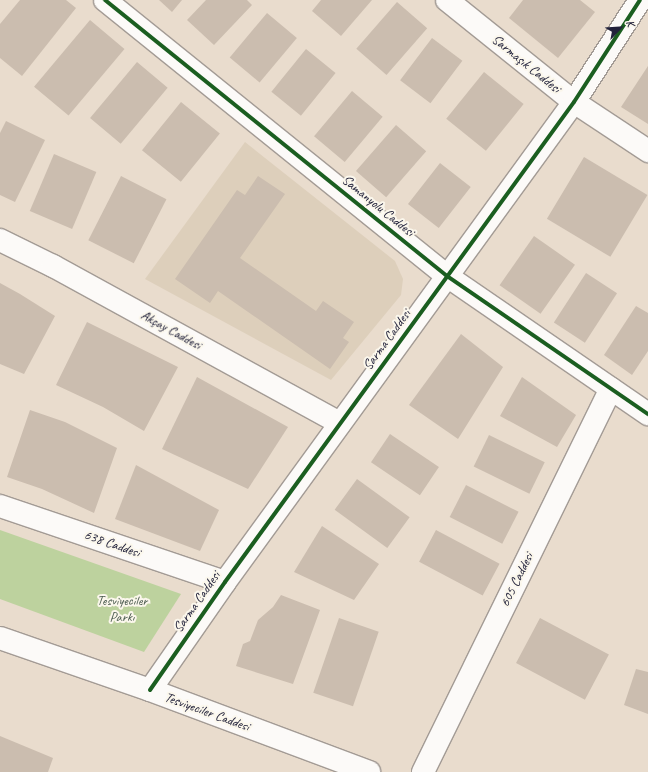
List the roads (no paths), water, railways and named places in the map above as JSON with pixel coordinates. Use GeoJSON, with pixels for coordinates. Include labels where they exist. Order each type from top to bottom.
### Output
{"type":"FeatureCollection","features":[{"type":"Feature","properties":{"kind":"street","name":"Samanyolu Caddesi"},"geometry":{"type":"LineString","coordinates":[[105,0],[447,276],[648,414]]}},
{"type":"Feature","properties":{"kind":"street","name":"Sarmaşık Caddesi"},"geometry":{"type":"LineString","coordinates":[[447,0],[574,102],[648,151]]}},
{"type":"Feature","properties":{"kind":"street","name":"Sarma Caddesi"},"geometry":{"type":"LineString","coordinates":[[150,690],[225,582],[574,102],[640,0]]}},
{"type":"Feature","properties":{"kind":"street","name":"Akçay Caddesi"},"geometry":{"type":"LineString","coordinates":[[0,240],[53,266],[340,423]]}},
{"type":"Feature","properties":{"kind":"street","name":"605 Caddesi"},"geometry":{"type":"LineString","coordinates":[[422,772],[611,389]]}},
{"type":"Feature","properties":{"kind":"street","name":"638 Caddesi"},"geometry":{"type":"LineString","coordinates":[[0,506],[225,582]]}},
{"type":"Feature","properties":{"kind":"street","name":"Tesviyeciler Caddesi"},"geometry":{"type":"LineString","coordinates":[[1,641],[150,690],[369,772]]}},
{"type":"Feature","properties":{"kind":"park label","name":"Tesviyeciler Parkı"},"geometry":{"type":"Point","coordinates":[122,610]}}]}
